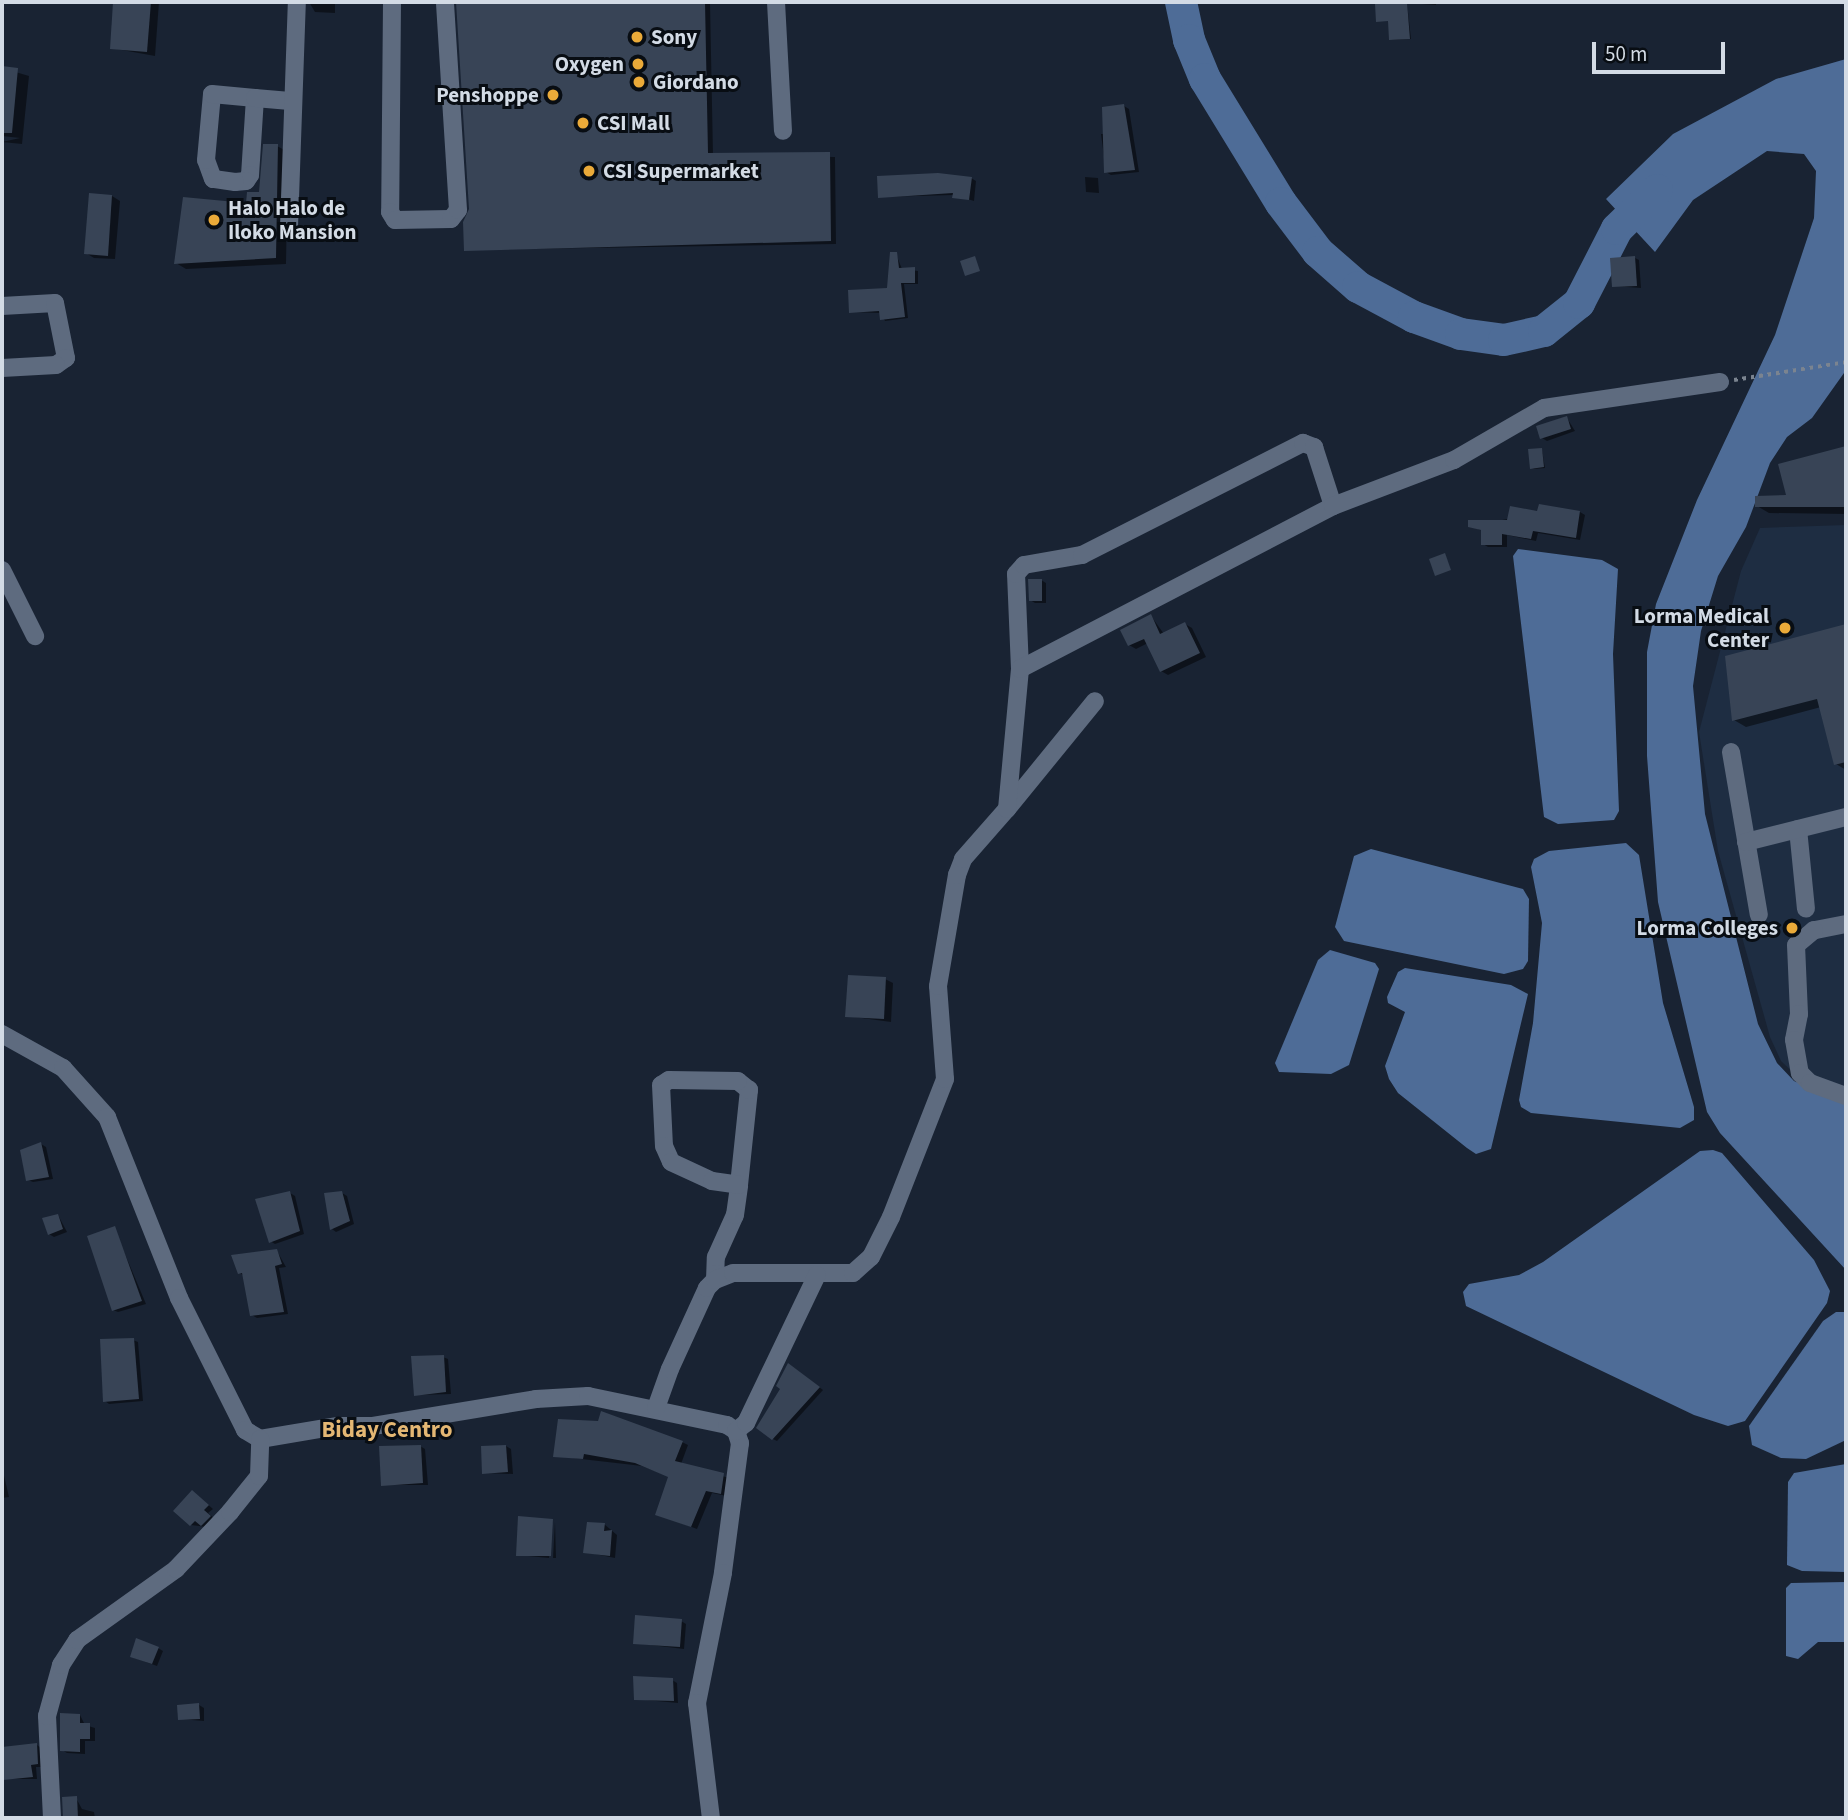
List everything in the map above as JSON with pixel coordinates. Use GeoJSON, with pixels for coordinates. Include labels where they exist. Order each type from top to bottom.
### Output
{"type":"FeatureCollection","features":[{"type":"Feature","properties":{"kind":"street"},"geometry":{"type":"LineString","coordinates":[[289,227],[297,2]]}},
{"type":"Feature","properties":{"kind":"street"},"geometry":{"type":"LineString","coordinates":[[391,2],[390,212],[395,220],[409,220],[451,219],[458,210],[445,2]]}},
{"type":"Feature","properties":{"kind":"street"},"geometry":{"type":"LineString","coordinates":[[776,2],[783,131]]}},
{"type":"Feature","properties":{"kind":"street"},"geometry":{"type":"LineString","coordinates":[[255,98],[250,175],[246,181],[235,183],[213,179],[206,160],[212,94],[293,101]]}},
{"type":"Feature","properties":{"kind":"street"},"geometry":{"type":"LineString","coordinates":[[2,306],[55,303],[66,358],[56,365],[2,368]]}},
{"type":"Feature","properties":{"kind":"street"},"geometry":{"type":"LineString","coordinates":[[1020,668],[1333,506],[1454,460],[1560,403],[1720,382]]}},
{"type":"Feature","properties":{"kind":"street"},"geometry":{"type":"LineString","coordinates":[[1007,809],[1020,668],[1016,574],[1024,565],[1082,555],[1303,443],[1314,447],[1333,506]]}},
{"type":"Feature","properties":{"kind":"street"},"geometry":{"type":"LineString","coordinates":[[2,570],[35,636]]}},
{"type":"Feature","properties":{"kind":"street"},"geometry":{"type":"LineString","coordinates":[[656,1408],[670,1369],[707,1289],[715,1280],[733,1273],[853,1273],[872,1257],[934,1114],[946,1079],[938,986],[959,865],[1095,701]]}},
{"type":"Feature","properties":{"kind":"street"},"geometry":{"type":"LineString","coordinates":[[1731,752],[1759,915]]}},
{"type":"Feature","properties":{"kind":"street"},"geometry":{"type":"LineString","coordinates":[[1746,842],[1846,817]]}},
{"type":"Feature","properties":{"kind":"street"},"geometry":{"type":"LineString","coordinates":[[1798,829],[1806,909]]}},
{"type":"Feature","properties":{"kind":"street"},"geometry":{"type":"LineString","coordinates":[[1846,924],[1814,930],[1796,945],[1799,1014],[1794,1040],[1800,1073],[1810,1083],[1846,1096]]}},
{"type":"Feature","properties":{"kind":"street"},"geometry":{"type":"LineString","coordinates":[[2,1034],[63,1068],[107,1117],[180,1298],[245,1430],[260,1439],[338,1426],[386,1424],[536,1398],[588,1395],[656,1408],[736,1431]]}},
{"type":"Feature","properties":{"kind":"street"},"geometry":{"type":"LineString","coordinates":[[715,1280],[716,1256],[736,1215],[743,1149],[746,1085],[669,1080],[661,1085],[666,1154],[671,1162],[712,1181],[739,1185]]}},
{"type":"Feature","properties":{"kind":"street"},"geometry":{"type":"LineString","coordinates":[[712,1181],[743,1149]]}},
{"type":"Feature","properties":{"kind":"street"},"geometry":{"type":"LineString","coordinates":[[736,1431],[746,1423],[817,1275]]}},
{"type":"Feature","properties":{"kind":"street"},"geometry":{"type":"LineString","coordinates":[[711,1818],[697,1703],[723,1573],[740,1443],[736,1431]]}},
{"type":"Feature","properties":{"kind":"street"},"geometry":{"type":"LineString","coordinates":[[52,1818],[47,1716],[61,1665],[77,1640],[176,1569],[230,1512],[259,1476],[260,1439]]}},
{"type":"Feature","properties":{"kind":"path"},"geometry":{"type":"LineString","coordinates":[[1720,382],[1846,362]]}},
{"type":"Feature","properties":{"kind":"shaded area","name":"Lorma Colleges"},"geometry":{"type":"Polygon","coordinates":[[[1846,525],[1846,1100],[1804,1083],[1781,1061],[1770,1037],[1718,851],[1699,732],[1741,571],[1760,528],[1846,525]]]}},
{"type":"Feature","properties":{"kind":"water"},"geometry":{"type":"Polygon","coordinates":[[[1846,59],[1844,373],[1812,418],[1787,437],[1770,463],[1746,527],[1718,576],[1701,631],[1693,686],[1705,814],[1758,1024],[1777,1063],[1794,1081],[1846,1103],[1846,1270],[1720,1133],[1707,1112],[1658,902],[1647,756],[1647,652],[1656,604],[1697,500],[1775,335],[1814,218],[1816,171],[1804,154],[1767,151],[1693,200],[1655,252],[1606,199],[1673,134],[1776,79],[1846,59]]]}},
{"type":"Feature","properties":{"kind":"water"},"geometry":{"type":"Polygon","coordinates":[[[1518,549],[1602,560],[1618,569],[1613,654],[1619,811],[1614,820],[1558,824],[1544,817],[1513,556],[1518,549]]]}},
{"type":"Feature","properties":{"kind":"water"},"geometry":{"type":"Polygon","coordinates":[[[1626,843],[1639,855],[1663,1003],[1694,1107],[1694,1120],[1680,1128],[1531,1113],[1521,1107],[1519,1100],[1533,1023],[1542,923],[1531,867],[1534,859],[1549,851],[1626,843]]]}},
{"type":"Feature","properties":{"kind":"water"},"geometry":{"type":"Polygon","coordinates":[[[1371,849],[1523,889],[1529,899],[1528,961],[1523,969],[1504,974],[1344,941],[1335,927],[1354,856],[1371,849]]]}},
{"type":"Feature","properties":{"kind":"water"},"geometry":{"type":"Polygon","coordinates":[[[1330,950],[1375,963],[1379,969],[1349,1065],[1331,1074],[1279,1072],[1275,1063],[1318,960],[1330,950]]]}},
{"type":"Feature","properties":{"kind":"water"},"geometry":{"type":"Polygon","coordinates":[[[1405,968],[1511,985],[1528,994],[1491,1149],[1476,1154],[1467,1148],[1398,1093],[1389,1079],[1385,1066],[1405,1012],[1388,1003],[1387,997],[1398,972],[1405,968]]]}},
{"type":"Feature","properties":{"kind":"water"},"geometry":{"type":"Polygon","coordinates":[[[1713,1150],[1722,1153],[1814,1260],[1830,1291],[1827,1303],[1745,1421],[1728,1426],[1694,1415],[1466,1306],[1463,1292],[1469,1284],[1519,1275],[1543,1262],[1700,1151],[1713,1150]]]}},
{"type":"Feature","properties":{"kind":"water"},"geometry":{"type":"Polygon","coordinates":[[[1836,1312],[1846,1312],[1846,1440],[1806,1459],[1781,1458],[1752,1445],[1749,1426],[1823,1321],[1836,1312]]]}},
{"type":"Feature","properties":{"kind":"water"},"geometry":{"type":"Polygon","coordinates":[[[1846,1464],[1846,1572],[1802,1571],[1787,1565],[1788,1482],[1794,1473],[1846,1464]]]}},
{"type":"Feature","properties":{"kind":"water"},"geometry":{"type":"Polygon","coordinates":[[[1846,1582],[1846,1642],[1818,1642],[1798,1659],[1786,1656],[1786,1588],[1791,1583],[1846,1582]]]}},
{"type":"Feature","properties":{"kind":"building"},"geometry":{"type":"Polygon","coordinates":[[[113,2],[151,2],[147,52],[110,49],[113,2]]]}},
{"type":"Feature","properties":{"kind":"building","name":"CSI Mall"},"geometry":{"type":"Polygon","coordinates":[[[456,2],[705,2],[708,153],[830,152],[831,241],[464,251],[463,222],[469,209],[456,2]]]}},
{"type":"Feature","properties":{"kind":"building"},"geometry":{"type":"Polygon","coordinates":[[[1407,2],[1410,39],[1389,40],[1388,21],[1376,22],[1375,4],[1407,2]]]}},
{"type":"Feature","properties":{"kind":"building"},"geometry":{"type":"Polygon","coordinates":[[[2,66],[18,68],[12,133],[2,133],[2,66]]]}},
{"type":"Feature","properties":{"kind":"building"},"geometry":{"type":"Polygon","coordinates":[[[1124,104],[1135,170],[1104,173],[1102,107],[1124,104]]]}},
{"type":"Feature","properties":{"kind":"building"},"geometry":{"type":"Polygon","coordinates":[[[263,144],[278,144],[276,258],[174,264],[183,197],[246,203],[247,192],[259,192],[263,144]]]}},
{"type":"Feature","properties":{"kind":"building"},"geometry":{"type":"Polygon","coordinates":[[[938,173],[972,177],[969,200],[952,198],[953,193],[878,198],[877,176],[938,173]]]}},
{"type":"Feature","properties":{"kind":"building"},"geometry":{"type":"Polygon","coordinates":[[[89,193],[112,195],[108,256],[84,254],[89,193]]]}},
{"type":"Feature","properties":{"kind":"building"},"geometry":{"type":"Polygon","coordinates":[[[890,252],[897,252],[899,268],[915,267],[915,283],[901,283],[905,317],[880,320],[879,311],[849,313],[848,290],[887,288],[890,252]]]}},
{"type":"Feature","properties":{"kind":"building"},"geometry":{"type":"Polygon","coordinates":[[[975,256],[980,271],[965,276],[960,261],[975,256]]]}},
{"type":"Feature","properties":{"kind":"building"},"geometry":{"type":"Polygon","coordinates":[[[1635,256],[1637,286],[1612,287],[1610,258],[1635,256]]]}},
{"type":"Feature","properties":{"kind":"building"},"geometry":{"type":"Polygon","coordinates":[[[1567,416],[1571,429],[1540,439],[1536,426],[1567,416]]]}},
{"type":"Feature","properties":{"kind":"building"},"geometry":{"type":"Polygon","coordinates":[[[1846,446],[1846,507],[1755,507],[1755,496],[1786,495],[1778,464],[1846,446]]]}},
{"type":"Feature","properties":{"kind":"building"},"geometry":{"type":"Polygon","coordinates":[[[1542,448],[1544,467],[1530,469],[1528,449],[1542,448]]]}},
{"type":"Feature","properties":{"kind":"building"},"geometry":{"type":"Polygon","coordinates":[[[1539,504],[1580,511],[1576,538],[1533,531],[1531,539],[1502,534],[1502,545],[1481,545],[1481,530],[1468,527],[1468,520],[1507,520],[1510,506],[1537,511],[1539,504]]]}},
{"type":"Feature","properties":{"kind":"building"},"geometry":{"type":"Polygon","coordinates":[[[1445,553],[1451,570],[1435,576],[1429,559],[1445,553]]]}},
{"type":"Feature","properties":{"kind":"building"},"geometry":{"type":"Polygon","coordinates":[[[1028,579],[1042,579],[1042,601],[1029,601],[1028,579]]]}},
{"type":"Feature","properties":{"kind":"building"},"geometry":{"type":"Polygon","coordinates":[[[1151,614],[1160,634],[1185,622],[1200,653],[1160,672],[1144,639],[1128,646],[1120,630],[1151,614]]]}},
{"type":"Feature","properties":{"kind":"building"},"geometry":{"type":"Polygon","coordinates":[[[1846,624],[1846,762],[1834,765],[1817,699],[1732,721],[1725,656],[1846,624]]]}},
{"type":"Feature","properties":{"kind":"building"},"geometry":{"type":"Polygon","coordinates":[[[848,975],[886,977],[884,1019],[845,1017],[848,975]]]}},
{"type":"Feature","properties":{"kind":"building"},"geometry":{"type":"Polygon","coordinates":[[[41,1142],[49,1177],[26,1181],[20,1150],[41,1142]]]}},
{"type":"Feature","properties":{"kind":"building"},"geometry":{"type":"Polygon","coordinates":[[[290,1191],[300,1231],[269,1243],[255,1199],[290,1191]]]}},
{"type":"Feature","properties":{"kind":"building"},"geometry":{"type":"Polygon","coordinates":[[[342,1191],[350,1221],[330,1230],[324,1193],[342,1191]]]}},
{"type":"Feature","properties":{"kind":"building"},"geometry":{"type":"Polygon","coordinates":[[[58,1214],[63,1229],[48,1235],[42,1218],[58,1214]]]}},
{"type":"Feature","properties":{"kind":"building"},"geometry":{"type":"Polygon","coordinates":[[[115,1226],[142,1301],[112,1311],[87,1236],[115,1226]]]}},
{"type":"Feature","properties":{"kind":"building"},"geometry":{"type":"Polygon","coordinates":[[[277,1249],[282,1264],[275,1266],[284,1312],[250,1316],[242,1273],[238,1274],[231,1255],[277,1249]]]}},
{"type":"Feature","properties":{"kind":"building"},"geometry":{"type":"Polygon","coordinates":[[[134,1338],[139,1399],[103,1402],[100,1339],[134,1338]]]}},
{"type":"Feature","properties":{"kind":"building"},"geometry":{"type":"Polygon","coordinates":[[[444,1355],[446,1392],[414,1396],[411,1356],[444,1355]]]}},
{"type":"Feature","properties":{"kind":"building"},"geometry":{"type":"Polygon","coordinates":[[[788,1363],[820,1387],[772,1440],[756,1428],[780,1389],[776,1386],[788,1363]]]}},
{"type":"Feature","properties":{"kind":"building"},"geometry":{"type":"Polygon","coordinates":[[[601,1411],[683,1441],[675,1461],[724,1473],[721,1494],[706,1491],[691,1527],[655,1515],[668,1477],[635,1463],[584,1454],[583,1459],[553,1457],[558,1419],[598,1421],[601,1411]]]}},
{"type":"Feature","properties":{"kind":"building"},"geometry":{"type":"Polygon","coordinates":[[[421,1445],[423,1483],[381,1486],[379,1446],[421,1445]]]}},
{"type":"Feature","properties":{"kind":"building"},"geometry":{"type":"Polygon","coordinates":[[[506,1445],[508,1472],[482,1474],[481,1446],[506,1445]]]}},
{"type":"Feature","properties":{"kind":"building"},"geometry":{"type":"Polygon","coordinates":[[[192,1490],[209,1505],[204,1510],[211,1516],[201,1526],[195,1521],[190,1526],[173,1511],[192,1490]]]}},
{"type":"Feature","properties":{"kind":"building"},"geometry":{"type":"Polygon","coordinates":[[[518,1516],[553,1519],[551,1556],[516,1556],[518,1516]]]}},
{"type":"Feature","properties":{"kind":"building"},"geometry":{"type":"Polygon","coordinates":[[[587,1522],[605,1523],[604,1531],[612,1530],[610,1556],[583,1553],[587,1522]]]}},
{"type":"Feature","properties":{"kind":"building"},"geometry":{"type":"Polygon","coordinates":[[[635,1615],[682,1619],[680,1647],[633,1644],[635,1615]]]}},
{"type":"Feature","properties":{"kind":"building"},"geometry":{"type":"Polygon","coordinates":[[[136,1638],[159,1647],[152,1664],[130,1657],[136,1638]]]}},
{"type":"Feature","properties":{"kind":"building"},"geometry":{"type":"Polygon","coordinates":[[[633,1676],[673,1678],[674,1701],[634,1700],[633,1676]]]}},
{"type":"Feature","properties":{"kind":"building"},"geometry":{"type":"Polygon","coordinates":[[[199,1703],[200,1719],[178,1720],[177,1705],[199,1703]]]}},
{"type":"Feature","properties":{"kind":"building"},"geometry":{"type":"Polygon","coordinates":[[[60,1713],[80,1714],[80,1723],[90,1723],[90,1739],[80,1739],[80,1752],[60,1751],[60,1713]]]}},
{"type":"Feature","properties":{"kind":"building"},"geometry":{"type":"Polygon","coordinates":[[[37,1743],[38,1764],[31,1765],[33,1777],[3,1780],[2,1747],[37,1743]]]}},
{"type":"Feature","properties":{"kind":"building"},"geometry":{"type":"Polygon","coordinates":[[[77,1796],[78,1818],[63,1818],[62,1797],[77,1796]]]}},
{"type":"Feature","properties":{"kind":"waterway"},"geometry":{"type":"LineString","coordinates":[[1181,2],[1189,40],[1205,79],[1281,203],[1318,252],[1358,287],[1414,317],[1461,334],[1504,340],[1544,331],[1579,303],[1617,229],[1657,190]]}},
{"type":"Feature","properties":{"kind":"place","name":"Sony"},"geometry":{"type":"Point","coordinates":[637,37]}},
{"type":"Feature","properties":{"kind":"place","name":"Oxygen"},"geometry":{"type":"Point","coordinates":[638,64]}},
{"type":"Feature","properties":{"kind":"place","name":"Giordano"},"geometry":{"type":"Point","coordinates":[639,82]}},
{"type":"Feature","properties":{"kind":"place","name":"Penshoppe"},"geometry":{"type":"Point","coordinates":[553,95]}},
{"type":"Feature","properties":{"kind":"place","name":"CSI Mall"},"geometry":{"type":"Point","coordinates":[583,123]}},
{"type":"Feature","properties":{"kind":"place","name":"CSI Supermarket"},"geometry":{"type":"Point","coordinates":[589,171]}},
{"type":"Feature","properties":{"kind":"place","name":"Halo Halo de Iloko Mansion"},"geometry":{"type":"Point","coordinates":[214,220]}},
{"type":"Feature","properties":{"kind":"place","name":"Lorma Medical Center"},"geometry":{"type":"Point","coordinates":[1785,628]}},
{"type":"Feature","properties":{"kind":"place","name":"Lorma Colleges"},"geometry":{"type":"Point","coordinates":[1792,928]}},
{"type":"Feature","properties":{"kind":"district","name":"Biday Centro"},"geometry":{"type":"Point","coordinates":[387,1430]}}]}
